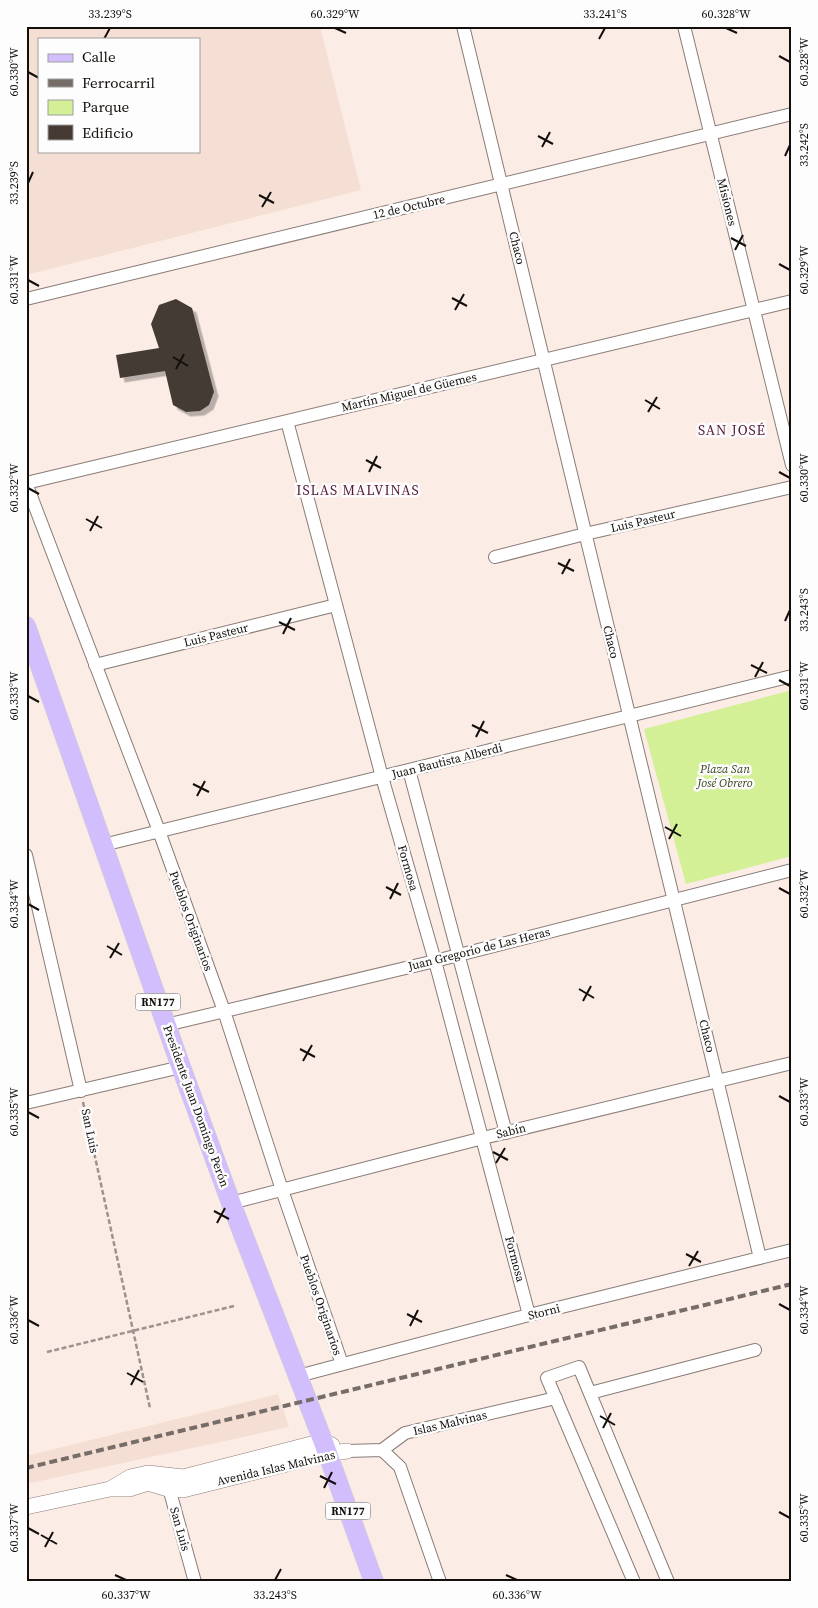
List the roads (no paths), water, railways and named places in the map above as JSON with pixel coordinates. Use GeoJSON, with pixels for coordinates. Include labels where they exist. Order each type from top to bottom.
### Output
{"type":"FeatureCollection","features":[{"type":"Feature","properties":{"kind":"main road","name":"Presidente Juan Domingo Perón"},"geometry":{"type":"LineString","coordinates":[[26,626],[166,1025],[374,1582]]}},
{"type":"Feature","properties":{"kind":"street","name":"Chaco"},"geometry":{"type":"LineString","coordinates":[[463,26],[760,1258]]}},
{"type":"Feature","properties":{"kind":"street","name":"Misiones"},"geometry":{"type":"LineString","coordinates":[[684,26],[792,465]]}},
{"type":"Feature","properties":{"kind":"street","name":"12 de Octubre"},"geometry":{"type":"LineString","coordinates":[[26,299],[792,114]]}},
{"type":"Feature","properties":{"kind":"street","name":"Martín Miguel de Güemes"},"geometry":{"type":"LineString","coordinates":[[26,483],[792,301]]}},
{"type":"Feature","properties":{"kind":"street","name":"Formosa"},"geometry":{"type":"LineString","coordinates":[[288,421],[382,777],[435,961],[530,1316]]}},
{"type":"Feature","properties":{"kind":"street","name":"Pueblos Originarios"},"geometry":{"type":"LineString","coordinates":[[26,483],[159,831],[224,1011],[282,1190],[342,1364]]}},
{"type":"Feature","properties":{"kind":"street","name":"Luis Pasteur"},"geometry":{"type":"LineString","coordinates":[[495,557],[585,534],[792,487]]}},
{"type":"Feature","properties":{"kind":"street","name":"Luis Pasteur"},"geometry":{"type":"LineString","coordinates":[[95,665],[336,605]]}},
{"type":"Feature","properties":{"kind":"street","name":"Juan Bautista Alberdi"},"geometry":{"type":"LineString","coordinates":[[103,845],[792,676]]}},
{"type":"Feature","properties":{"kind":"street"},"geometry":{"type":"LineString","coordinates":[[410,770],[506,1133]]}},
{"type":"Feature","properties":{"kind":"street"},"geometry":{"type":"LineString","coordinates":[[26,855],[30,883],[81,1091]]}},
{"type":"Feature","properties":{"kind":"street","name":"Juan Gregorio de Las Heras"},"geometry":{"type":"LineString","coordinates":[[166,1025],[435,961],[792,870]]}},
{"type":"Feature","properties":{"kind":"street","name":"Sabín"},"geometry":{"type":"LineString","coordinates":[[232,1203],[483,1138],[792,1063]]}},
{"type":"Feature","properties":{"kind":"street"},"geometry":{"type":"LineString","coordinates":[[26,1103],[182,1067]]}},
{"type":"Feature","properties":{"kind":"street","name":"Storni"},"geometry":{"type":"LineString","coordinates":[[298,1376],[792,1250]]}},
{"type":"Feature","properties":{"kind":"street"},"geometry":{"type":"LineString","coordinates":[[590,1393],[755,1350]]}},
{"type":"Feature","properties":{"kind":"street"},"geometry":{"type":"LineString","coordinates":[[634,1582],[547,1378],[579,1367],[668,1582]]}},
{"type":"Feature","properties":{"kind":"street","name":"Islas Malvinas"},"geometry":{"type":"LineString","coordinates":[[382,1450],[405,1434],[556,1398]]}},
{"type":"Feature","properties":{"kind":"street","name":"Avenida Islas Malvinas"},"geometry":{"type":"LineString","coordinates":[[26,1507],[110,1489],[130,1476],[148,1473],[183,1490],[325,1447],[347,1452]]}},
{"type":"Feature","properties":{"kind":"street"},"geometry":{"type":"LineString","coordinates":[[347,1452],[382,1450],[400,1466],[440,1582]]}},
{"type":"Feature","properties":{"kind":"street","name":"San Luis"},"geometry":{"type":"LineString","coordinates":[[167,1482],[195,1582]]}},
{"type":"Feature","properties":{"kind":"railway"},"geometry":{"type":"LineString","coordinates":[[26,1468],[792,1284]]}},
{"type":"Feature","properties":{"kind":"district","name":"SAN JOSÉ"},"geometry":{"type":"Point","coordinates":[732,430]}},
{"type":"Feature","properties":{"kind":"district","name":"ISLAS MALVINAS"},"geometry":{"type":"Point","coordinates":[358,490]}},
{"type":"Feature","properties":{"kind":"park label","name":"Plaza San José Obrero"},"geometry":{"type":"Point","coordinates":[725,776]}}]}
